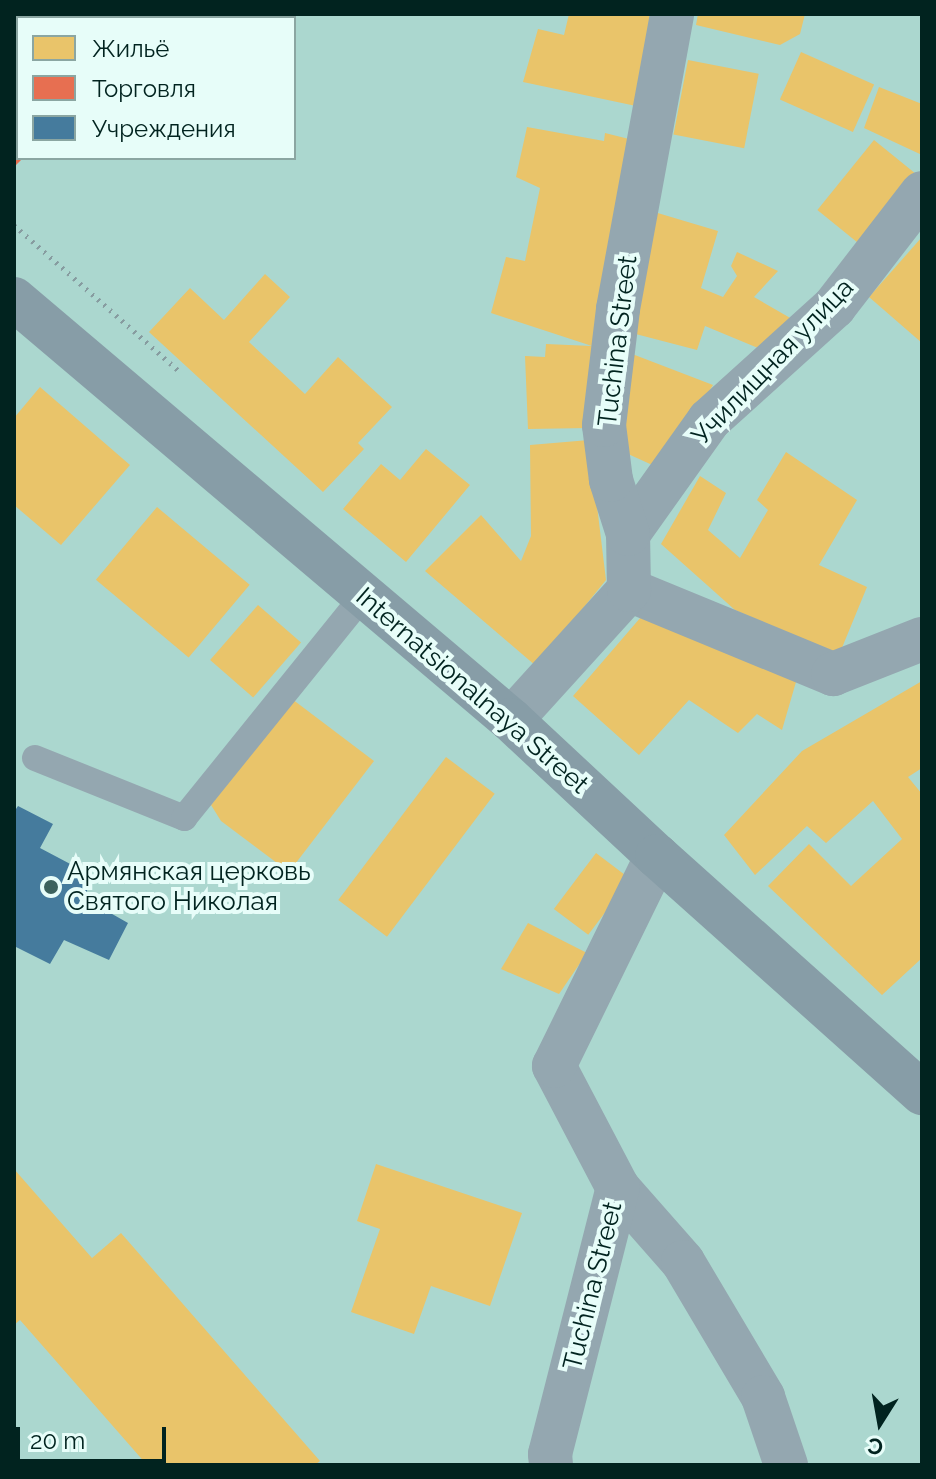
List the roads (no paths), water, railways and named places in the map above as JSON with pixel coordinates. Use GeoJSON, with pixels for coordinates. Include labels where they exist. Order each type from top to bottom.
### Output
{"type":"FeatureCollection","features":[{"type":"Feature","properties":{"kind":"main road","name":"Internatsionalnaya Street"},"geometry":{"type":"LineString","coordinates":[[14,299],[511,720],[657,856],[922,1093]]}},
{"type":"Feature","properties":{"kind":"street","name":"Tuchina Street"},"geometry":{"type":"LineString","coordinates":[[629,590],[628,534],[611,480],[604,425],[618,309],[672,14]]}},
{"type":"Feature","properties":{"kind":"street","name":"Училищная улица"},"geometry":{"type":"LineString","coordinates":[[628,534],[709,420],[834,307],[922,193]]}},
{"type":"Feature","properties":{"kind":"street"},"geometry":{"type":"LineString","coordinates":[[511,720],[629,590],[833,674],[922,639]]}},
{"type":"Feature","properties":{"kind":"street","name":"Tuchina Street"},"geometry":{"type":"LineString","coordinates":[[551,1465],[550,1454],[618,1188],[554,1066],[657,856]]}},
{"type":"Feature","properties":{"kind":"street"},"geometry":{"type":"LineString","coordinates":[[618,1188],[683,1262],[763,1397],[786,1465]]}},
{"type":"Feature","properties":{"kind":"lane"},"geometry":{"type":"LineString","coordinates":[[35,758],[184,818],[364,595]]}},
{"type":"Feature","properties":{"kind":"place","name":"Армянская церковь Святого Николая"},"geometry":{"type":"Point","coordinates":[51,887]}}]}
